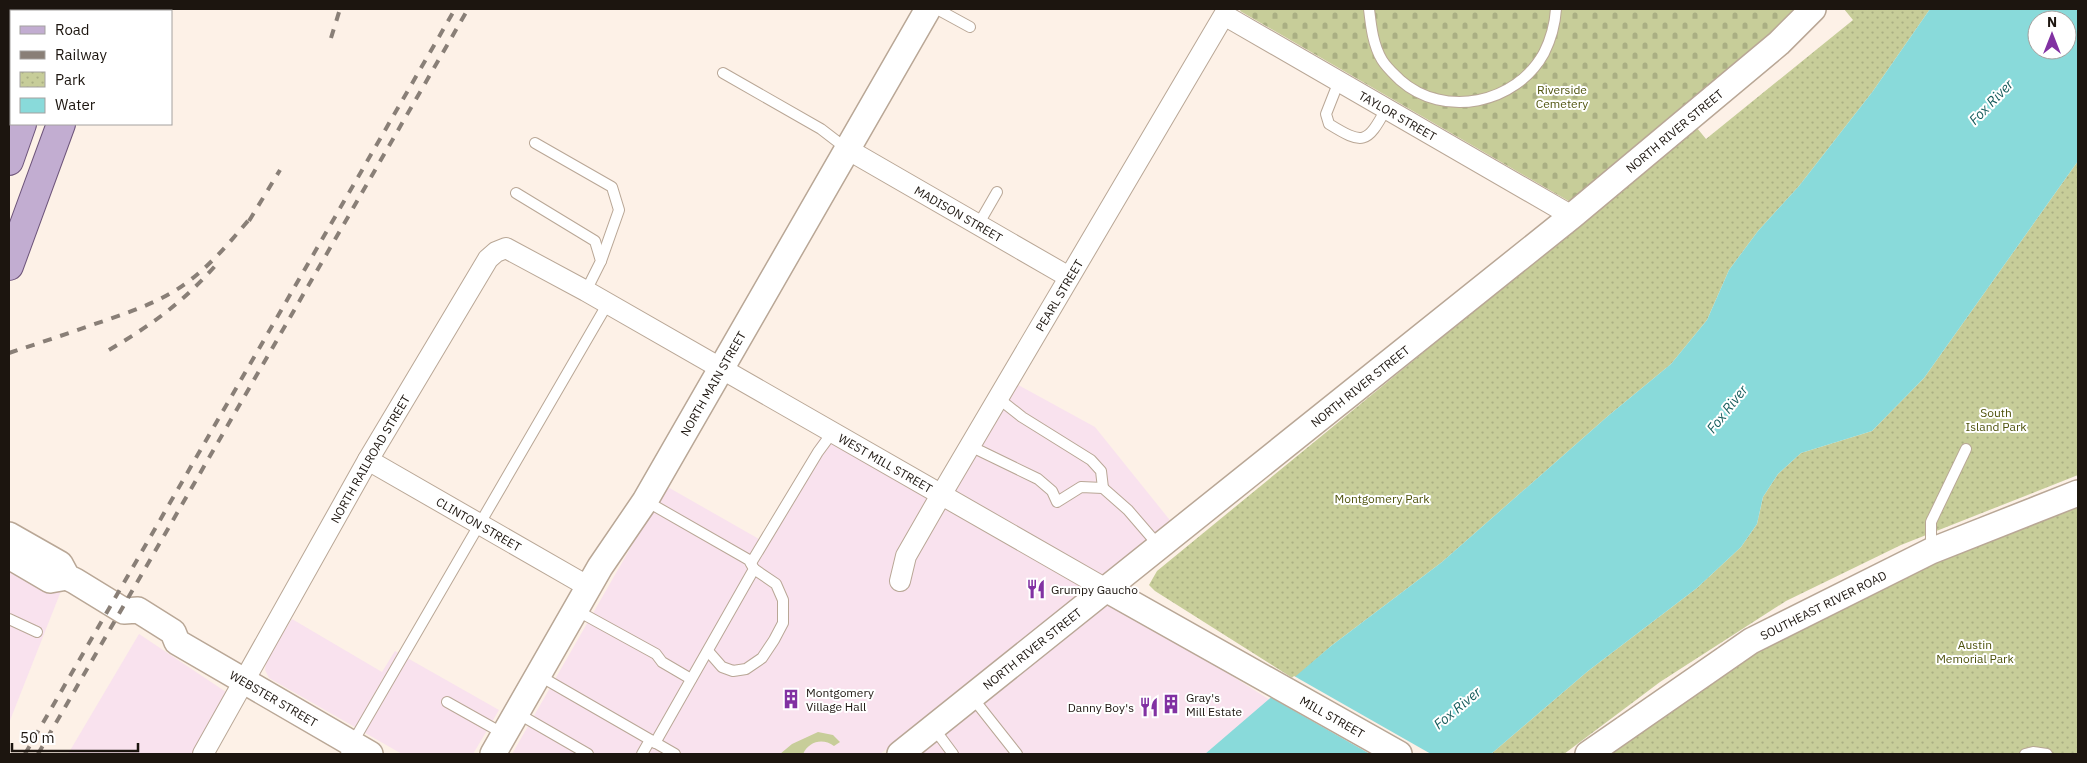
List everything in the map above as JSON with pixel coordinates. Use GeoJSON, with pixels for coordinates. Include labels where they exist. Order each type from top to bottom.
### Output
{"type":"FeatureCollection","features":[{"type":"Feature","properties":{"kind":"main road"},"geometry":{"type":"LineString","coordinates":[[9,161],[22,125]]}},
{"type":"Feature","properties":{"kind":"main road"},"geometry":{"type":"LineString","coordinates":[[9,266],[61,125]]}},
{"type":"Feature","properties":{"kind":"street","name":"NORTH MAIN STREET"},"geometry":{"type":"LineString","coordinates":[[504,734],[589,587],[645,501],[928,9]]}},
{"type":"Feature","properties":{"kind":"street","name":"NORTH RIVER STREET"},"geometry":{"type":"LineString","coordinates":[[900,754],[1572,216],[1780,42],[1804,13]]}},
{"type":"Feature","properties":{"kind":"street","name":"TAYLOR STREET"},"geometry":{"type":"LineString","coordinates":[[1224,15],[1572,216]]}},
{"type":"Feature","properties":{"kind":"street","name":"PEARL STREET"},"geometry":{"type":"LineString","coordinates":[[900,580],[906,556],[1224,15]]}},
{"type":"Feature","properties":{"kind":"street","name":"MADISON STREET"},"geometry":{"type":"LineString","coordinates":[[847,149],[1070,277]]}},
{"type":"Feature","properties":{"kind":"street","name":"WEST MILL STREET"},"geometry":{"type":"LineString","coordinates":[[506,248],[608,303],[832,433],[1266,678]]}},
{"type":"Feature","properties":{"kind":"street","name":"NORTH RAILROAD STREET"},"geometry":{"type":"LineString","coordinates":[[203,754],[368,460],[488,259],[496,252],[506,248]]}},
{"type":"Feature","properties":{"kind":"street","name":"CLINTON STREET"},"geometry":{"type":"LineString","coordinates":[[368,460],[589,587]]}},
{"type":"Feature","properties":{"kind":"street","name":"SOUTHEAST RIVER ROAD"},"geometry":{"type":"LineString","coordinates":[[1588,754],[1751,641],[1931,550],[2078,493]]}},
{"type":"Feature","properties":{"kind":"street","name":"WEBSTER STREET"},"geometry":{"type":"LineString","coordinates":[[9,535],[60,564],[67,577],[124,610],[125,621],[165,644],[177,642],[245,681],[356,751]]}},
{"type":"Feature","properties":{"kind":"street","name":"WEBSTER STREET"},"geometry":{"type":"LineString","coordinates":[[9,556],[50,580],[67,577]]}},
{"type":"Feature","properties":{"kind":"street","name":"MILL STREET"},"geometry":{"type":"LineString","coordinates":[[1266,678],[1399,754]]}},
{"type":"Feature","properties":{"kind":"lane"},"geometry":{"type":"LineString","coordinates":[[937,9],[970,27]]}},
{"type":"Feature","properties":{"kind":"lane"},"geometry":{"type":"LineString","coordinates":[[1369,9],[1376,48],[1382,61],[1391,71],[1418,93],[1437,100],[1455,103],[1490,98],[1508,89],[1523,78],[1544,53],[1555,20],[1556,9]]}},
{"type":"Feature","properties":{"kind":"lane"},"geometry":{"type":"LineString","coordinates":[[722,72],[821,130],[847,149]]}},
{"type":"Feature","properties":{"kind":"lane"},"geometry":{"type":"LineString","coordinates":[[1339,81],[1326,114],[1329,124],[1351,138],[1364,139],[1374,132],[1386,109]]}},
{"type":"Feature","properties":{"kind":"lane"},"geometry":{"type":"LineString","coordinates":[[535,143],[612,187],[619,210],[601,261],[586,291]]}},
{"type":"Feature","properties":{"kind":"lane"},"geometry":{"type":"LineString","coordinates":[[978,225],[996,192]]}},
{"type":"Feature","properties":{"kind":"lane"},"geometry":{"type":"LineString","coordinates":[[516,193],[595,241],[601,261]]}},
{"type":"Feature","properties":{"kind":"lane"},"geometry":{"type":"LineString","coordinates":[[356,751],[480,526],[608,303]]}},
{"type":"Feature","properties":{"kind":"lane"},"geometry":{"type":"LineString","coordinates":[[998,398],[1022,417],[1091,460],[1101,471],[1103,488]]}},
{"type":"Feature","properties":{"kind":"lane"},"geometry":{"type":"LineString","coordinates":[[642,754],[653,741],[708,651],[753,566],[818,452],[832,433]]}},
{"type":"Feature","properties":{"kind":"lane"},"geometry":{"type":"LineString","coordinates":[[970,446],[1038,479],[1052,491],[1057,502],[1081,487],[1103,488],[1128,510],[1159,546]]}},
{"type":"Feature","properties":{"kind":"lane"},"geometry":{"type":"LineString","coordinates":[[1931,550],[1931,522],[1966,449]]}},
{"type":"Feature","properties":{"kind":"lane"},"geometry":{"type":"LineString","coordinates":[[645,501],[749,560],[753,566],[776,584],[783,600],[783,623],[774,640],[762,658],[746,669],[734,671],[722,667],[708,651]]}},
{"type":"Feature","properties":{"kind":"lane"},"geometry":{"type":"LineString","coordinates":[[576,610],[656,654],[662,662],[691,679]]}},
{"type":"Feature","properties":{"kind":"lane"},"geometry":{"type":"LineString","coordinates":[[9,619],[37,632]]}},
{"type":"Feature","properties":{"kind":"lane"},"geometry":{"type":"LineString","coordinates":[[538,675],[675,754]]}},
{"type":"Feature","properties":{"kind":"lane"},"geometry":{"type":"LineString","coordinates":[[972,697],[1017,754]]}},
{"type":"Feature","properties":{"kind":"lane"},"geometry":{"type":"LineString","coordinates":[[447,702],[504,734],[588,754]]}},
{"type":"Feature","properties":{"kind":"lane"},"geometry":{"type":"LineString","coordinates":[[934,728],[953,754]]}},
{"type":"Feature","properties":{"kind":"lane"},"geometry":{"type":"LineString","coordinates":[[2025,754],[2033,752],[2047,754]]}},
{"type":"Feature","properties":{"kind":"shaded area"},"geometry":{"type":"Polygon","coordinates":[[[1013,382],[1095,427],[1173,524],[1104,584],[948,495],[1013,382]]]}},
{"type":"Feature","properties":{"kind":"shaded area"},"geometry":{"type":"Polygon","coordinates":[[[823,433],[1098,589],[880,754],[512,754],[666,486],[759,539],[823,433]]]}},
{"type":"Feature","properties":{"kind":"shaded area"},"geometry":{"type":"Polygon","coordinates":[[[9,567],[61,591],[9,723],[9,567]]]}},
{"type":"Feature","properties":{"kind":"shaded area"},"geometry":{"type":"Polygon","coordinates":[[[1107,597],[1270,700],[1205,754],[917,754],[1107,597]]]}},
{"type":"Feature","properties":{"kind":"shaded area"},"geometry":{"type":"Polygon","coordinates":[[[292,619],[382,672],[395,651],[499,710],[473,754],[402,754],[269,678],[265,670],[266,660],[292,619]]]}},
{"type":"Feature","properties":{"kind":"shaded area"},"geometry":{"type":"Polygon","coordinates":[[[139,634],[229,694],[193,754],[68,754],[139,634]]]}},
{"type":"Feature","properties":{"kind":"green space","name":"Riverside Cemetery"},"geometry":{"type":"Polygon","coordinates":[[[1241,9],[1796,9],[1773,32],[1572,203],[1240,11],[1241,9]]]}},
{"type":"Feature","properties":{"kind":"green space","name":"Montgomery Park"},"geometry":{"type":"Polygon","coordinates":[[[1844,9],[1930,9],[1873,91],[1799,186],[1758,231],[1729,270],[1707,320],[1671,364],[1608,416],[1442,562],[1331,646],[1294,679],[1155,591],[1149,585],[1157,571],[1697,128],[1706,139],[1853,20],[1844,9]]]}},
{"type":"Feature","properties":{"kind":"green space","name":"South Island Park"},"geometry":{"type":"Polygon","coordinates":[[[2078,161],[2078,475],[1901,545],[1786,601],[1660,682],[1564,754],[1491,754],[1588,671],[1697,588],[1741,547],[1757,524],[1763,497],[1778,474],[1801,453],[1872,431],[1924,378],[2078,161]]]}},
{"type":"Feature","properties":{"kind":"green space","name":"Austin Memorial Park"},"geometry":{"type":"Polygon","coordinates":[[[2078,502],[2078,754],[1601,754],[1684,694],[1825,609],[2078,502]]]}},
{"type":"Feature","properties":{"kind":"green space"},"geometry":{"type":"Polygon","coordinates":[[[818,732],[833,735],[840,742],[834,746],[825,742],[817,742],[809,746],[803,754],[780,754],[792,744],[818,732]]]}},
{"type":"Feature","properties":{"kind":"water","name":"Fox River"},"geometry":{"type":"Polygon","coordinates":[[[1930,9],[2078,9],[2078,161],[1924,378],[1872,431],[1801,453],[1778,474],[1763,497],[1757,524],[1741,547],[1697,588],[1588,671],[1491,754],[1205,754],[1331,646],[1442,562],[1608,416],[1671,364],[1707,320],[1729,270],[1758,231],[1799,186],[1873,91],[1930,9]]]}},
{"type":"Feature","properties":{"kind":"pier"},"geometry":{"type":"Polygon","coordinates":[[[1294,676],[1431,754],[1370,754],[1270,697],[1294,676]]]}},
{"type":"Feature","properties":{"kind":"railway"},"geometry":{"type":"LineString","coordinates":[[331,38],[340,9]]}},
{"type":"Feature","properties":{"kind":"railway"},"geometry":{"type":"LineString","coordinates":[[25,754],[455,9]]}},
{"type":"Feature","properties":{"kind":"railway"},"geometry":{"type":"LineString","coordinates":[[38,754],[468,9]]}},
{"type":"Feature","properties":{"kind":"railway"},"geometry":{"type":"LineString","coordinates":[[249,221],[280,170]]}},
{"type":"Feature","properties":{"kind":"railway"},"geometry":{"type":"LineString","coordinates":[[9,353],[152,303],[174,291],[212,261],[252,216]]}},
{"type":"Feature","properties":{"kind":"railway"},"geometry":{"type":"LineString","coordinates":[[109,350],[140,331],[179,302],[216,265]]}},
{"type":"Feature","properties":{"kind":"place","name":"Grumpy Gaucho"},"geometry":{"type":"Point","coordinates":[1036,589]}},
{"type":"Feature","properties":{"kind":"place","name":"Montgomery Village Hall"},"geometry":{"type":"Point","coordinates":[791,699]}},
{"type":"Feature","properties":{"kind":"place","name":"Gray's Mill Estate"},"geometry":{"type":"Point","coordinates":[1171,704]}},
{"type":"Feature","properties":{"kind":"place","name":"Danny Boy's"},"geometry":{"type":"Point","coordinates":[1149,707]}}]}
